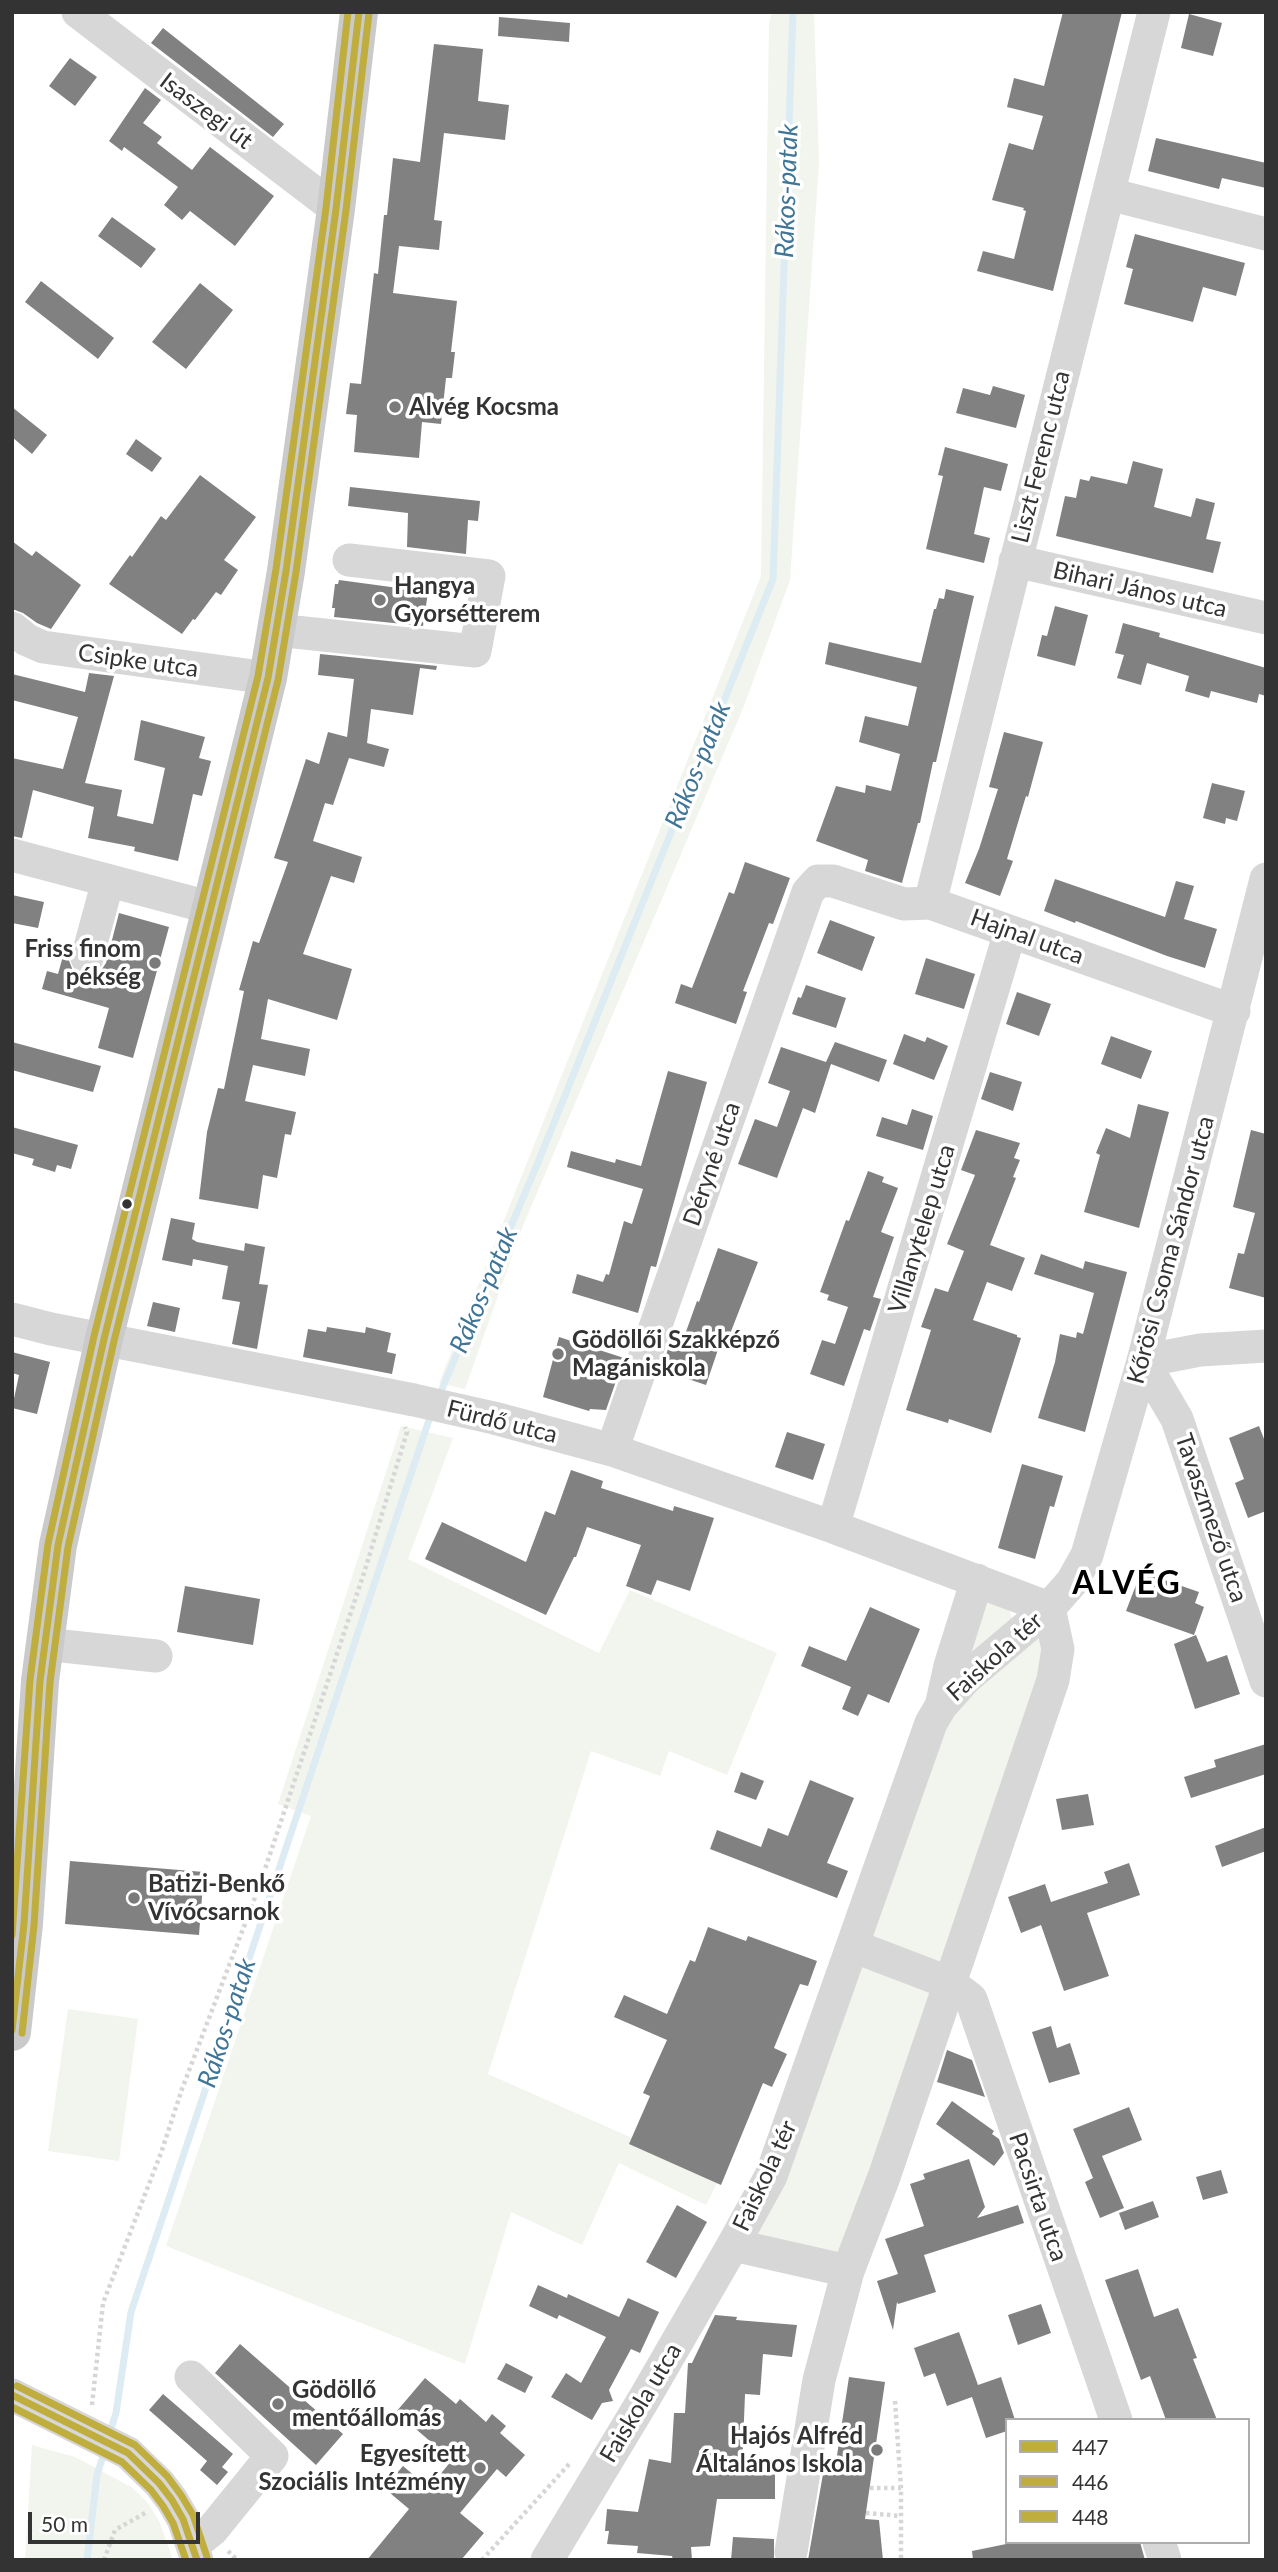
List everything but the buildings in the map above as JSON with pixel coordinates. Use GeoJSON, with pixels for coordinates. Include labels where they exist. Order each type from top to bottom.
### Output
{"type":"FeatureCollection","features":[{"type":"Feature","properties":{"kind":"main road"},"geometry":{"type":"LineString","coordinates":[[12,2032],[24,1924],[30,1802],[44,1644],[58,1545],[104,1339],[268,678],[336,208],[359,12]]}},
{"type":"Feature","properties":{"kind":"street","name":"Isaszegi út"},"geometry":{"type":"LineString","coordinates":[[78,12],[336,208]]}},
{"type":"Feature","properties":{"kind":"street","name":"Liszt Ferenc utca"},"geometry":{"type":"LineString","coordinates":[[930,903],[1154,12]]}},
{"type":"Feature","properties":{"kind":"street"},"geometry":{"type":"LineString","coordinates":[[1109,194],[1266,234]]}},
{"type":"Feature","properties":{"kind":"street"},"geometry":{"type":"LineString","coordinates":[[276,630],[475,651],[489,576],[349,560]]}},
{"type":"Feature","properties":{"kind":"street","name":"Bihari János utca"},"geometry":{"type":"LineString","coordinates":[[1015,561],[1266,618]]}},
{"type":"Feature","properties":{"kind":"street","name":"Csipke utca"},"geometry":{"type":"LineString","coordinates":[[12,628],[27,640],[43,647],[268,678]]}},
{"type":"Feature","properties":{"kind":"street"},"geometry":{"type":"LineString","coordinates":[[12,855],[212,908]]}},
{"type":"Feature","properties":{"kind":"street","name":"Kőrösi Csoma Sándor utca"},"geometry":{"type":"LineString","coordinates":[[1049,1608],[1072,1582],[1087,1555],[1143,1361],[1266,880]]}},
{"type":"Feature","properties":{"kind":"street"},"geometry":{"type":"LineString","coordinates":[[87,958],[108,881]]}},
{"type":"Feature","properties":{"kind":"street","name":"Hajnal utca"},"geometry":{"type":"LineString","coordinates":[[818,881],[833,881],[904,904],[930,903],[1234,1011]]}},
{"type":"Feature","properties":{"kind":"street","name":"Déryné utca"},"geometry":{"type":"LineString","coordinates":[[611,1450],[808,892],[818,881]]}},
{"type":"Feature","properties":{"kind":"street","name":"Villanytelep utca"},"geometry":{"type":"LineString","coordinates":[[833,1527],[1010,932]]}},
{"type":"Feature","properties":{"kind":"street","name":"Fürdő utca"},"geometry":{"type":"LineString","coordinates":[[12,1319],[421,1402],[611,1450],[977,1580]]}},
{"type":"Feature","properties":{"kind":"street"},"geometry":{"type":"LineString","coordinates":[[1143,1361],[1200,1350],[1266,1346]]}},
{"type":"Feature","properties":{"kind":"street","name":"Tavaszmező utca"},"geometry":{"type":"LineString","coordinates":[[1143,1361],[1177,1419],[1266,1681]]}},
{"type":"Feature","properties":{"kind":"street","name":"Faiskola tér"},"geometry":{"type":"LineString","coordinates":[[977,1580],[1049,1608],[1058,1640],[1053,1680],[884,2177],[848,2271],[733,2245],[771,2176],[922,1744],[941,1706],[950,1666],[977,1580]]}},
{"type":"Feature","properties":{"kind":"street","name":"Faiskola tér"},"geometry":{"type":"LineString","coordinates":[[941,1706],[965,1679],[1049,1608]]}},
{"type":"Feature","properties":{"kind":"street"},"geometry":{"type":"LineString","coordinates":[[44,1644],[156,1656]]}},
{"type":"Feature","properties":{"kind":"street"},"geometry":{"type":"LineString","coordinates":[[853,1946],[950,1983]]}},
{"type":"Feature","properties":{"kind":"street","name":"Pacsirta utca"},"geometry":{"type":"LineString","coordinates":[[950,1983],[971,1999],[1115,2418]]}},
{"type":"Feature","properties":{"kind":"street","name":"Faiskola utca"},"geometry":{"type":"LineString","coordinates":[[547,2560],[733,2245]]}},
{"type":"Feature","properties":{"kind":"street"},"geometry":{"type":"LineString","coordinates":[[791,2552],[819,2380],[848,2271]]}},
{"type":"Feature","properties":{"kind":"street"},"geometry":{"type":"LineString","coordinates":[[191,2376],[272,2456],[195,2552]]}},
{"type":"Feature","properties":{"kind":"street"},"geometry":{"type":"LineString","coordinates":[[12,2395],[102,2432],[159,2483],[183,2519],[195,2552]]}},
{"type":"Feature","properties":{"kind":"path"},"geometry":{"type":"LineString","coordinates":[[102,2432],[103,2303],[259,1887],[364,1573],[407,1432],[421,1402]]}},
{"type":"Feature","properties":{"kind":"path"},"geometry":{"type":"LineString","coordinates":[[895,2401],[901,2488],[901,2560]]}},
{"type":"Feature","properties":{"kind":"path"},"geometry":{"type":"LineString","coordinates":[[482,2560],[575,2458]]}},
{"type":"Feature","properties":{"kind":"path"},"geometry":{"type":"LineString","coordinates":[[870,2488],[901,2488]]}},
{"type":"Feature","properties":{"kind":"path"},"geometry":{"type":"LineString","coordinates":[[104,2560],[115,2530],[141,2514],[156,2509]]}},
{"type":"Feature","properties":{"kind":"path"},"geometry":{"type":"LineString","coordinates":[[866,2512],[901,2516]]}},
{"type":"Feature","properties":{"kind":"shaded area"},"geometry":{"type":"Polygon","coordinates":[[[772,12],[814,12],[819,164],[790,580],[744,706],[522,1228],[465,1389],[439,1383],[761,576],[769,24],[772,12]]]}},
{"type":"Feature","properties":{"kind":"shaded area"},"geometry":{"type":"Polygon","coordinates":[[[401,1426],[453,1438],[408,1559],[599,1653],[630,1590],[777,1653],[727,1775],[669,1751],[660,1776],[591,1751],[488,2074],[720,2177],[706,2205],[619,2163],[582,2245],[511,2212],[465,2364],[166,2246],[311,1816],[278,1804],[401,1426]]]}},
{"type":"Feature","properties":{"kind":"shaded area"},"geometry":{"type":"Polygon","coordinates":[[[983,1601],[1009,1609],[1012,1618],[969,1661],[983,1601]]]}},
{"type":"Feature","properties":{"kind":"shaded area"},"geometry":{"type":"Polygon","coordinates":[[[1037,1633],[1051,1635],[946,1967],[873,1939],[873,1927],[949,1716],[1037,1633]]]}},
{"type":"Feature","properties":{"kind":"shaded area"},"geometry":{"type":"Polygon","coordinates":[[[862,1966],[934,1990],[842,2256],[759,2242],[758,2231],[809,2118],[856,1974],[862,1966]]]}},
{"type":"Feature","properties":{"kind":"shaded area"},"geometry":{"type":"Polygon","coordinates":[[[68,2009],[138,2019],[119,2161],[48,2151],[68,2009]]]}},
{"type":"Feature","properties":{"kind":"shaded area"},"geometry":{"type":"Polygon","coordinates":[[[32,2445],[75,2457],[133,2488],[148,2503],[160,2523],[173,2560],[25,2560],[32,2445]]]}},
{"type":"Feature","properties":{"kind":"waterway","name":"Rákos-patak"},"geometry":{"type":"LineString","coordinates":[[439,1396],[539,1160],[773,579],[793,12]]}},
{"type":"Feature","properties":{"kind":"waterway","name":"Rákos-patak"},"geometry":{"type":"LineString","coordinates":[[109,2435],[116,2413],[131,2312],[431,1414]]}},
{"type":"Feature","properties":{"kind":"waterway","name":"Rákos-patak"},"geometry":{"type":"LineString","coordinates":[[87,2560],[97,2475],[105,2450]]}},
{"type":"Feature","properties":{"kind":"transit line","name":"448"},"geometry":{"type":"LineString","coordinates":[[12,1935],[30,1680],[48,1544],[94,1336],[258,676],[276,569],[326,208],[348,12]]}},
{"type":"Feature","properties":{"kind":"transit line","name":"447"},"geometry":{"type":"LineString","coordinates":[[12,2030],[24,1924],[40,1681],[58,1545],[104,1339],[268,678],[286,571],[336,209],[359,12]]}},
{"type":"Feature","properties":{"kind":"transit line","name":"446"},"geometry":{"type":"LineString","coordinates":[[22,2033],[34,1925],[50,1682],[68,1547],[114,1341],[278,680],[296,572],[346,210],[369,13]]}},
{"type":"Feature","properties":{"kind":"transit line","name":"448"},"geometry":{"type":"LineString","coordinates":[[17,2386],[135,2445],[167,2476],[181,2495],[193,2515],[207,2557]]}},
{"type":"Feature","properties":{"kind":"transit line","name":"447"},"geometry":{"type":"LineString","coordinates":[[12,2395],[128,2453],[159,2483],[172,2500],[183,2519],[197,2560]]}},
{"type":"Feature","properties":{"kind":"transit line","name":"446"},"geometry":{"type":"LineString","coordinates":[[12,2407],[122,2462],[151,2490],[163,2506],[173,2523],[186,2560]]}},
{"type":"Feature","properties":{"kind":"place","name":"Alvég Kocsma"},"geometry":{"type":"Point","coordinates":[395,407]}},
{"type":"Feature","properties":{"kind":"place","name":"Hangya Gyorsétterem"},"geometry":{"type":"Point","coordinates":[380,600]}},
{"type":"Feature","properties":{"kind":"place","name":"Friss finom pékség"},"geometry":{"type":"Point","coordinates":[155,963]}},
{"type":"Feature","properties":{"kind":"place","name":"Gödöllői Szakképző Magániskola"},"geometry":{"type":"Point","coordinates":[558,1354]}},
{"type":"Feature","properties":{"kind":"place","name":"Batizi-Benkő Vívócsarnok"},"geometry":{"type":"Point","coordinates":[134,1898]}},
{"type":"Feature","properties":{"kind":"place","name":"Gödöllő mentőállomás"},"geometry":{"type":"Point","coordinates":[278,2404]}},
{"type":"Feature","properties":{"kind":"place","name":"Hajós Alfréd Általános Iskola"},"geometry":{"type":"Point","coordinates":[877,2450]}},
{"type":"Feature","properties":{"kind":"place","name":"Egyesített Szociális Intézmény"},"geometry":{"type":"Point","coordinates":[480,2468]}},
{"type":"Feature","properties":{"kind":"district","name":"ALVÉG"},"geometry":{"type":"Point","coordinates":[1127,1584]}}]}
